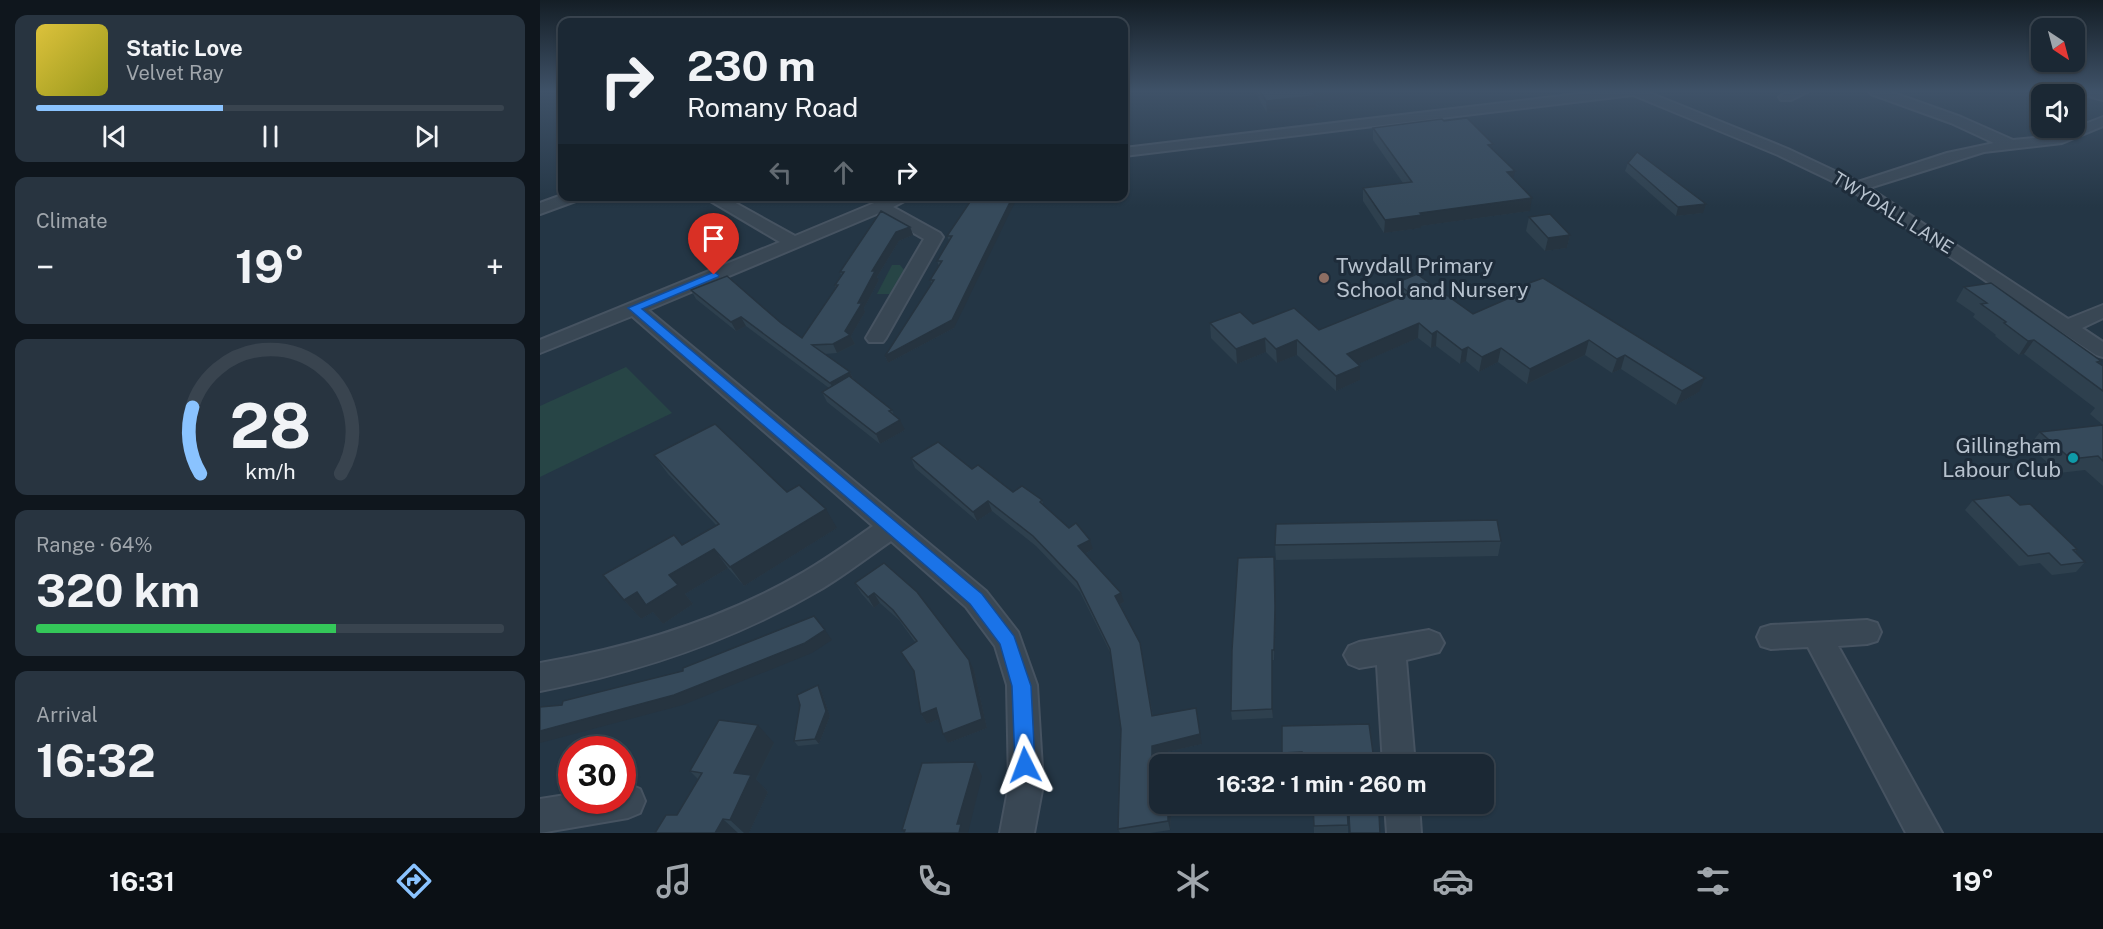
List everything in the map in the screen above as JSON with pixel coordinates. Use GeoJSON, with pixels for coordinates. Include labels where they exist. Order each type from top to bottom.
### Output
{"type":"FeatureCollection","features":[{"type":"Feature","properties":{"kind":"street"},"geometry":{"type":"LineString","coordinates":[[1128,152],[1309,130]]}},
{"type":"Feature","properties":{"kind":"street","name":"TWYDALL LANE"},"geometry":{"type":"LineString","coordinates":[[1729,130],[1783,152],[1857,188],[2103,351]]}},
{"type":"Feature","properties":{"kind":"street"},"geometry":{"type":"LineString","coordinates":[[1978,130],[2011,145]]}},
{"type":"Feature","properties":{"kind":"street"},"geometry":{"type":"LineString","coordinates":[[1857,188],[1952,156],[2011,145],[2057,140],[2082,130]]}},
{"type":"Feature","properties":{"kind":"street"},"geometry":{"type":"LineString","coordinates":[[540,209],[562,201]]}},
{"type":"Feature","properties":{"kind":"street"},"geometry":{"type":"LineString","coordinates":[[719,201],[794,242]]}},
{"type":"Feature","properties":{"kind":"street"},"geometry":{"type":"LineString","coordinates":[[540,347],[894,201]]}},
{"type":"Feature","properties":{"kind":"street"},"geometry":{"type":"LineString","coordinates":[[876,338],[934,237],[880,207]]}},
{"type":"Feature","properties":{"kind":"street"},"geometry":{"type":"LineString","coordinates":[[634,308],[976,599],[1008,641],[1022,686],[1026,785],[1017,833]]}},
{"type":"Feature","properties":{"kind":"street"},"geometry":{"type":"LineString","coordinates":[[2065,325],[2077,323],[2103,311]]}},
{"type":"Feature","properties":{"kind":"street"},"geometry":{"type":"LineString","coordinates":[[540,677],[590,669],[679,643],[739,619],[802,587],[892,527]]}},
{"type":"Feature","properties":{"kind":"street"},"geometry":{"type":"LineString","coordinates":[[1771,637],[1867,632]]}},
{"type":"Feature","properties":{"kind":"street"},"geometry":{"type":"LineString","coordinates":[[1816,634],[1925,833]]}},
{"type":"Feature","properties":{"kind":"street"},"geometry":{"type":"LineString","coordinates":[[1359,655],[1430,643]]}},
{"type":"Feature","properties":{"kind":"street"},"geometry":{"type":"LineString","coordinates":[[1391,650],[1398,754]]}},
{"type":"Feature","properties":{"kind":"street"},"geometry":{"type":"LineString","coordinates":[[540,816],[558,813]]}},
{"type":"Feature","properties":{"kind":"street"},"geometry":{"type":"LineString","coordinates":[[1403,814],[1404,833]]}},
{"type":"Feature","properties":{"kind":"green space"},"geometry":{"type":"Polygon","coordinates":[[[892,265],[900,265],[905,271],[891,294],[877,294],[892,265]]]}},
{"type":"Feature","properties":{"kind":"green space"},"geometry":{"type":"Polygon","coordinates":[[[626,367],[672,413],[540,477],[540,406],[626,367]]]}},
{"type":"Feature","properties":{"kind":"building"},"geometry":{"type":"Polygon","coordinates":[[[1374,130],[1479,130],[1493,144],[1488,145],[1515,171],[1507,172],[1532,198],[1385,220],[1363,188],[1412,182],[1374,130]]]}},
{"type":"Feature","properties":{"kind":"building"},"geometry":{"type":"Polygon","coordinates":[[[1637,152],[1706,204],[1678,207],[1628,163],[1637,152]]]}},
{"type":"Feature","properties":{"kind":"building"},"geometry":{"type":"Polygon","coordinates":[[[971,201],[1011,201],[952,320],[885,356],[934,280],[930,280],[942,261],[937,261],[952,236],[947,236],[971,201]]]}},
{"type":"Feature","properties":{"kind":"building"},"geometry":{"type":"Polygon","coordinates":[[[881,211],[910,227],[896,232],[872,271],[875,271],[858,303],[862,303],[845,331],[850,335],[833,344],[812,345],[850,372],[830,383],[741,317],[731,322],[691,290],[727,276],[781,323],[802,338],[838,285],[835,285],[844,272],[840,272],[881,211]]]}},
{"type":"Feature","properties":{"kind":"building"},"geometry":{"type":"Polygon","coordinates":[[[1550,214],[1570,235],[1548,238],[1529,217],[1550,214]]]}},
{"type":"Feature","properties":{"kind":"building"},"geometry":{"type":"Polygon","coordinates":[[[1417,274],[1473,314],[1525,291],[1518,287],[1543,278],[1705,378],[1682,391],[1625,355],[1617,359],[1589,340],[1530,369],[1501,348],[1482,357],[1468,347],[1462,350],[1437,331],[1432,334],[1419,323],[1347,354],[1360,366],[1336,376],[1297,340],[1276,349],[1265,338],[1236,349],[1210,323],[1240,312],[1253,324],[1294,308],[1319,330],[1410,293],[1396,283],[1417,274]]]}},
{"type":"Feature","properties":{"kind":"building"},"geometry":{"type":"Polygon","coordinates":[[[1991,283],[2101,361],[2097,362],[2103,366],[2103,391],[2034,340],[2028,341],[1981,304],[1987,303],[1964,287],[1991,283]]]}},
{"type":"Feature","properties":{"kind":"building"},"geometry":{"type":"Polygon","coordinates":[[[849,376],[892,410],[889,411],[900,420],[876,434],[822,392],[849,376]]]}},
{"type":"Feature","properties":{"kind":"building"},"geometry":{"type":"Polygon","coordinates":[[[715,424],[787,492],[799,485],[826,509],[730,567],[714,549],[669,575],[678,585],[646,605],[637,592],[624,600],[603,575],[674,535],[682,545],[719,524],[654,455],[715,424]]]}},
{"type":"Feature","properties":{"kind":"building"},"geometry":{"type":"Polygon","coordinates":[[[2103,425],[2103,461],[2098,456],[2071,459],[2040,432],[2103,425]]]}},
{"type":"Feature","properties":{"kind":"building"},"geometry":{"type":"Polygon","coordinates":[[[938,442],[972,469],[978,465],[1013,492],[1022,486],[1042,500],[1040,502],[1069,528],[1076,523],[1090,540],[1078,546],[1121,593],[1115,596],[1140,643],[1152,716],[1196,708],[1200,734],[1152,746],[1152,754],[1149,754],[1149,814],[1168,814],[1168,821],[1118,829],[1121,729],[1110,649],[1077,582],[1033,536],[988,501],[973,512],[911,458],[938,442]]]}},
{"type":"Feature","properties":{"kind":"building"},"geometry":{"type":"Polygon","coordinates":[[[2009,495],[2020,505],[2030,504],[2077,549],[2073,550],[2085,562],[2061,565],[2049,553],[2028,556],[1973,500],[2009,495]]]}},
{"type":"Feature","properties":{"kind":"building"},"geometry":{"type":"Polygon","coordinates":[[[1497,520],[1501,541],[1275,545],[1276,524],[1497,520]]]}},
{"type":"Feature","properties":{"kind":"building"},"geometry":{"type":"Polygon","coordinates":[[[1274,557],[1272,709],[1231,711],[1238,558],[1274,557]]]}},
{"type":"Feature","properties":{"kind":"building"},"geometry":{"type":"Polygon","coordinates":[[[884,563],[917,592],[969,660],[982,719],[943,734],[936,708],[921,714],[914,671],[901,652],[917,641],[893,610],[874,593],[868,597],[855,583],[884,563]]]}},
{"type":"Feature","properties":{"kind":"building"},"geometry":{"type":"Polygon","coordinates":[[[814,616],[825,630],[805,643],[674,695],[540,731],[540,707],[562,705],[563,701],[683,671],[683,668],[814,616]]]}},
{"type":"Feature","properties":{"kind":"building"},"geometry":{"type":"Polygon","coordinates":[[[818,685],[826,711],[815,739],[794,741],[800,705],[797,695],[818,685]]]}},
{"type":"Feature","properties":{"kind":"building"},"geometry":{"type":"Polygon","coordinates":[[[719,720],[758,725],[734,773],[751,775],[730,820],[723,819],[715,833],[655,833],[666,815],[677,815],[702,773],[690,771],[719,720]]]}},
{"type":"Feature","properties":{"kind":"building"},"geometry":{"type":"Polygon","coordinates":[[[1369,724],[1373,753],[1282,753],[1282,726],[1369,724]]]}},
{"type":"Feature","properties":{"kind":"building"},"geometry":{"type":"Polygon","coordinates":[[[975,762],[957,824],[961,824],[959,833],[904,833],[905,830],[902,830],[922,763],[975,762]]]}},
{"type":"Feature","properties":{"kind":"building"},"geometry":{"type":"Polygon","coordinates":[[[1313,814],[1347,814],[1348,825],[1314,826],[1313,814]]]}},
{"type":"Feature","properties":{"kind":"building"},"geometry":{"type":"Polygon","coordinates":[[[1379,814],[1380,833],[1350,833],[1349,815],[1379,814]]]}},
{"type":"Feature","properties":{"kind":"place","name":"Twydall Primary School and Nursery"},"geometry":{"type":"Point","coordinates":[1324,278]}},
{"type":"Feature","properties":{"kind":"place","name":"Gillingham Labour Club"},"geometry":{"type":"Point","coordinates":[2073,458]}},
{"type":"Feature","properties":{"kind":"route"},"geometry":{"type":"LineString","coordinates":[[714,275],[634,308],[976,599],[1008,641],[1022,686],[1025,765]]}}]}
